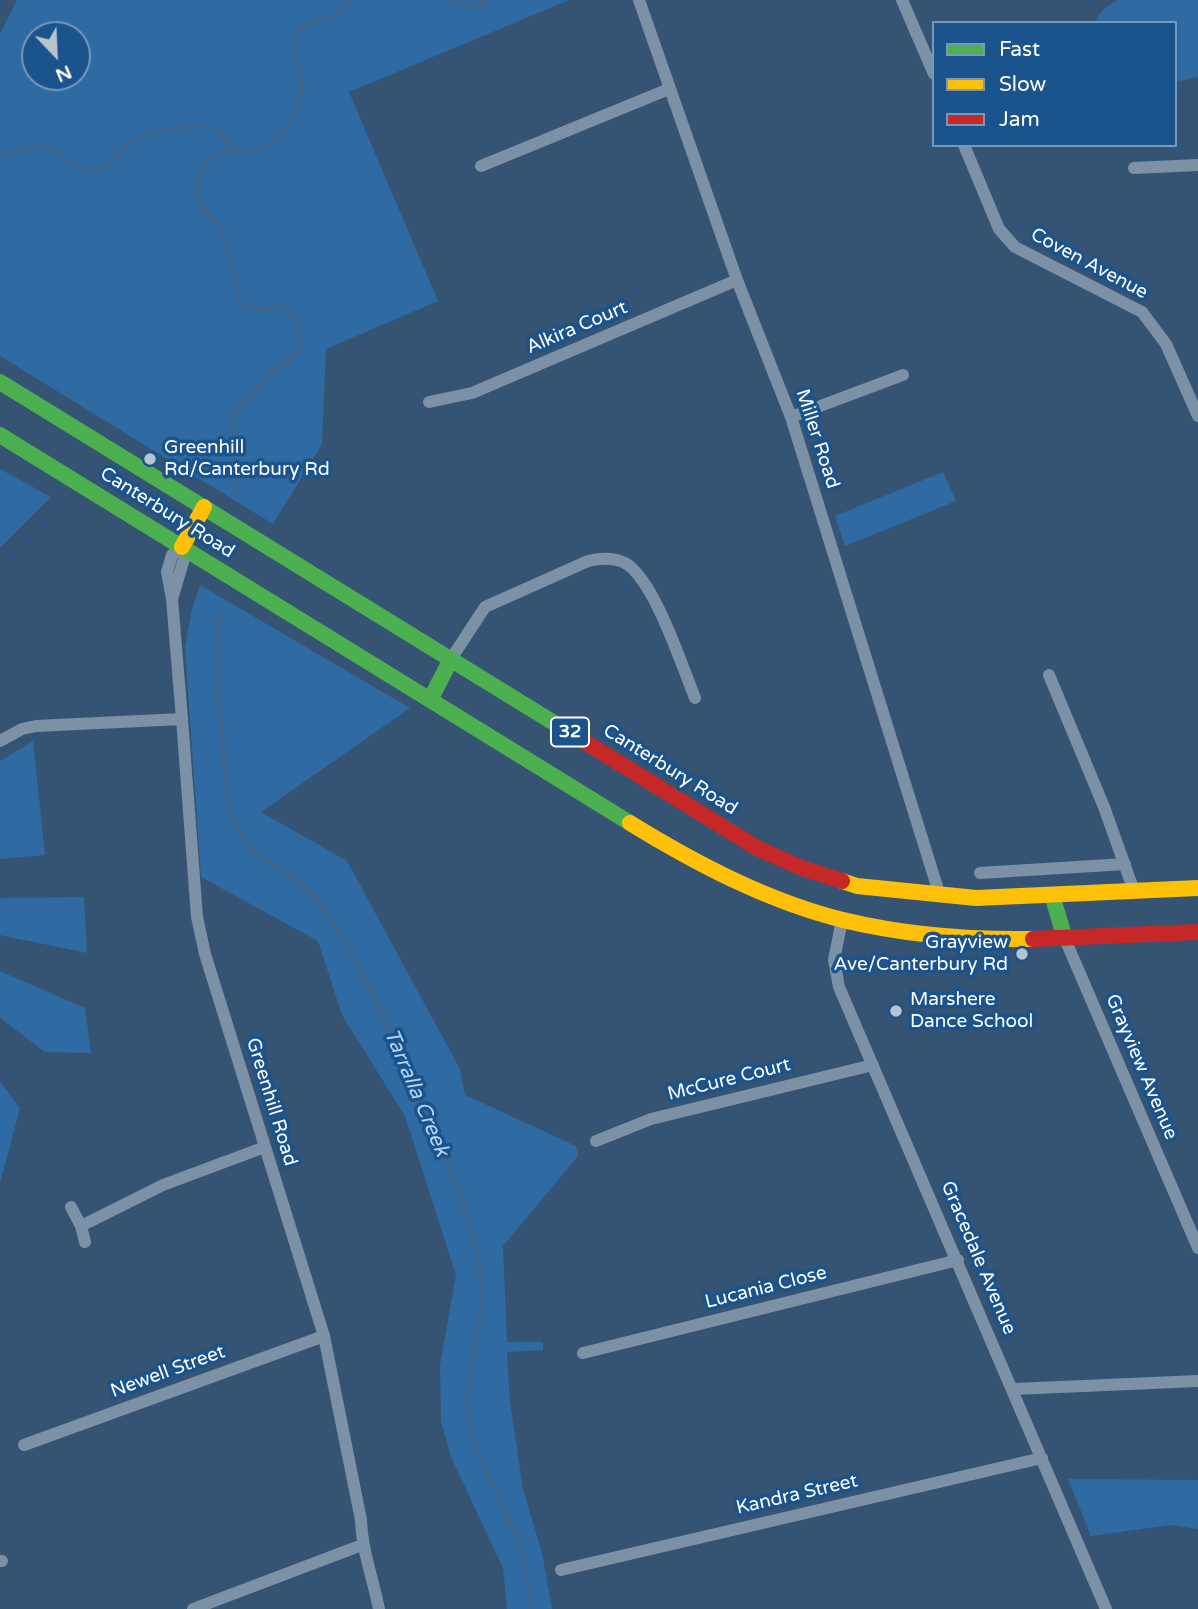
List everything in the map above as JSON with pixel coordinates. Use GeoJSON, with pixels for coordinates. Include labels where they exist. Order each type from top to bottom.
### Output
{"type":"FeatureCollection","features":[{"type":"Feature","properties":{"kind":"main road","name":"Canterbury Road"},"geometry":{"type":"LineString","coordinates":[[0,382],[757,848],[802,868],[857,886],[976,898],[1198,888]]}},
{"type":"Feature","properties":{"kind":"main road","name":"Canterbury Road"},"geometry":{"type":"LineString","coordinates":[[0,435],[662,843],[751,888],[842,920],[951,937],[1065,939],[1198,932]]}},
{"type":"Feature","properties":{"kind":"main road"},"geometry":{"type":"LineString","coordinates":[[182,547],[204,507]]}},
{"type":"Feature","properties":{"kind":"main road"},"geometry":{"type":"LineString","coordinates":[[430,701],[451,659]]}},
{"type":"Feature","properties":{"kind":"main road"},"geometry":{"type":"LineString","coordinates":[[1052,895],[1065,939]]}},
{"type":"Feature","properties":{"kind":"street","name":"Miller Road"},"geometry":{"type":"LineString","coordinates":[[639,0],[737,280],[791,417],[940,896]]}},
{"type":"Feature","properties":{"kind":"street"},"geometry":{"type":"LineString","coordinates":[[902,0],[932,70]]}},
{"type":"Feature","properties":{"kind":"street"},"geometry":{"type":"LineString","coordinates":[[481,166],[668,89]]}},
{"type":"Feature","properties":{"kind":"street","name":"Coven Avenue"},"geometry":{"type":"LineString","coordinates":[[965,147],[999,229],[1015,247],[1142,312],[1166,344],[1198,416]]}},
{"type":"Feature","properties":{"kind":"street"},"geometry":{"type":"LineString","coordinates":[[1133,168],[1198,165]]}},
{"type":"Feature","properties":{"kind":"street","name":"Alkira Court"},"geometry":{"type":"LineString","coordinates":[[429,402],[472,393],[737,280]]}},
{"type":"Feature","properties":{"kind":"street"},"geometry":{"type":"LineString","coordinates":[[791,417],[903,375]]}},
{"type":"Feature","properties":{"kind":"street","name":"Greenhill Road"},"geometry":{"type":"LineString","coordinates":[[182,547],[172,555],[167,572],[172,599],[197,917],[205,954],[324,1336],[361,1520],[362,1545],[371,1569],[379,1609]]}},
{"type":"Feature","properties":{"kind":"street"},"geometry":{"type":"LineString","coordinates":[[451,659],[478,615],[493,602],[588,561],[614,559],[634,569],[649,590],[695,698]]}},
{"type":"Feature","properties":{"kind":"street"},"geometry":{"type":"LineString","coordinates":[[1049,675],[1104,807],[1134,891]]}},
{"type":"Feature","properties":{"kind":"street"},"geometry":{"type":"LineString","coordinates":[[0,741],[22,729],[36,726],[182,719]]}},
{"type":"Feature","properties":{"kind":"street"},"geometry":{"type":"LineString","coordinates":[[980,873],[1125,864]]}},
{"type":"Feature","properties":{"kind":"street","name":"Gracedale Avenue"},"geometry":{"type":"LineString","coordinates":[[842,920],[834,960],[839,987],[1014,1389],[1106,1609]]}},
{"type":"Feature","properties":{"kind":"street","name":"Grayview Avenue"},"geometry":{"type":"LineString","coordinates":[[1065,939],[1198,1248]]}},
{"type":"Feature","properties":{"kind":"street","name":"McCure Court"},"geometry":{"type":"LineString","coordinates":[[596,1141],[651,1119],[873,1065]]}},
{"type":"Feature","properties":{"kind":"street"},"geometry":{"type":"LineString","coordinates":[[81,1226],[163,1185],[265,1147]]}},
{"type":"Feature","properties":{"kind":"street"},"geometry":{"type":"LineString","coordinates":[[71,1207],[81,1226],[85,1242]]}},
{"type":"Feature","properties":{"kind":"street","name":"Lucania Close"},"geometry":{"type":"LineString","coordinates":[[583,1353],[958,1260]]}},
{"type":"Feature","properties":{"kind":"street","name":"Newell Street"},"geometry":{"type":"LineString","coordinates":[[24,1445],[324,1336]]}},
{"type":"Feature","properties":{"kind":"street"},"geometry":{"type":"LineString","coordinates":[[1014,1389],[1198,1381]]}},
{"type":"Feature","properties":{"kind":"street","name":"Kandra Street"},"geometry":{"type":"LineString","coordinates":[[561,1570],[1042,1458]]}},
{"type":"Feature","properties":{"kind":"street"},"geometry":{"type":"LineString","coordinates":[[193,1609],[362,1545]]}},
{"type":"Feature","properties":{"kind":"shaded area"},"geometry":{"type":"Polygon","coordinates":[[[17,0],[569,0],[349,92],[438,301],[326,349],[322,444],[273,524],[0,356],[0,34],[17,0]]]}},
{"type":"Feature","properties":{"kind":"shaded area"},"geometry":{"type":"Polygon","coordinates":[[[1119,0],[1198,0],[1198,77],[1177,82],[1177,21],[1096,21],[1111,4],[1119,0]]]}},
{"type":"Feature","properties":{"kind":"shaded area"},"geometry":{"type":"Polygon","coordinates":[[[0,469],[51,497],[0,548],[0,469]]]}},
{"type":"Feature","properties":{"kind":"shaded area"},"geometry":{"type":"Polygon","coordinates":[[[943,472],[956,501],[845,546],[835,516],[943,472]]]}},
{"type":"Feature","properties":{"kind":"shaded area"},"geometry":{"type":"Polygon","coordinates":[[[200,585],[410,708],[261,812],[347,861],[460,1069],[465,1095],[576,1146],[578,1156],[503,1246],[507,1342],[543,1342],[543,1350],[507,1352],[510,1402],[523,1489],[542,1553],[552,1609],[507,1609],[503,1568],[451,1457],[441,1421],[440,1365],[456,1275],[405,1116],[342,1015],[318,941],[201,877],[185,647],[191,613],[200,585]]]}},
{"type":"Feature","properties":{"kind":"shaded area"},"geometry":{"type":"Polygon","coordinates":[[[33,741],[45,855],[0,859],[0,761],[33,741]]]}},
{"type":"Feature","properties":{"kind":"shaded area"},"geometry":{"type":"Polygon","coordinates":[[[84,897],[87,953],[0,935],[0,898],[84,897]]]}},
{"type":"Feature","properties":{"kind":"shaded area"},"geometry":{"type":"Polygon","coordinates":[[[0,971],[85,1008],[91,1053],[45,1052],[0,1018],[0,971]]]}},
{"type":"Feature","properties":{"kind":"shaded area"},"geometry":{"type":"Polygon","coordinates":[[[0,1082],[20,1108],[0,1183],[0,1082]]]}},
{"type":"Feature","properties":{"kind":"shaded area"},"geometry":{"type":"Polygon","coordinates":[[[1068,1479],[1198,1480],[1198,1529],[1171,1525],[1091,1536],[1068,1479]]]}},
{"type":"Feature","properties":{"kind":"waterway"},"geometry":{"type":"LineString","coordinates":[[0,156],[44,147],[57,152],[79,168],[97,170],[110,164],[137,138],[185,126],[211,127],[221,134],[234,150],[259,149],[280,135],[295,114],[299,102],[301,82],[295,45],[298,31],[316,19],[334,16],[351,0]]}},
{"type":"Feature","properties":{"kind":"waterway"},"geometry":{"type":"LineString","coordinates":[[453,0],[473,7],[486,0]]}},
{"type":"Feature","properties":{"kind":"waterway"},"geometry":{"type":"LineString","coordinates":[[234,150],[216,155],[203,167],[196,184],[199,202],[221,228],[238,298],[243,305],[258,309],[286,308],[295,318],[299,336],[296,355],[271,371],[234,413],[232,421],[235,436],[236,494]]}},
{"type":"Feature","properties":{"kind":"waterway","name":"Tarralla Creek"},"geometry":{"type":"LineString","coordinates":[[219,617],[219,704],[227,793],[236,827],[243,839],[263,858],[310,892],[341,936],[415,1086],[445,1155],[470,1226],[479,1263],[481,1292],[480,1316],[468,1390],[469,1419],[477,1450],[517,1540],[533,1609]]}},
{"type":"Feature","properties":{"kind":"traffic: fast"},"geometry":{"type":"LineString","coordinates":[[0,382],[572,734]]}},
{"type":"Feature","properties":{"kind":"traffic: fast"},"geometry":{"type":"LineString","coordinates":[[0,435],[630,823]]}},
{"type":"Feature","properties":{"kind":"traffic: fast"},"geometry":{"type":"LineString","coordinates":[[430,700],[451,659]]}},
{"type":"Feature","properties":{"kind":"traffic: fast"},"geometry":{"type":"LineString","coordinates":[[1052,895],[1065,939]]}},
{"type":"Feature","properties":{"kind":"traffic: slow"},"geometry":{"type":"LineString","coordinates":[[182,547],[204,507]]}},
{"type":"Feature","properties":{"kind":"traffic: slow"},"geometry":{"type":"LineString","coordinates":[[630,823],[759,892],[815,912],[913,933],[985,939],[1033,939]]}},
{"type":"Feature","properties":{"kind":"traffic: slow"},"geometry":{"type":"LineString","coordinates":[[842,881],[857,886],[976,898],[1198,888]]}},
{"type":"Feature","properties":{"kind":"traffic: jam"},"geometry":{"type":"LineString","coordinates":[[572,734],[757,848],[802,868],[842,881]]}},
{"type":"Feature","properties":{"kind":"traffic: jam"},"geometry":{"type":"LineString","coordinates":[[1033,939],[1198,932]]}},
{"type":"Feature","properties":{"kind":"place","name":"Greenhill Rd/Canterbury Rd"},"geometry":{"type":"Point","coordinates":[150,459]}},
{"type":"Feature","properties":{"kind":"place","name":"Grayview Ave/Canterbury Rd"},"geometry":{"type":"Point","coordinates":[1022,954]}},
{"type":"Feature","properties":{"kind":"place","name":"Marshere Dance School"},"geometry":{"type":"Point","coordinates":[896,1011]}}]}
